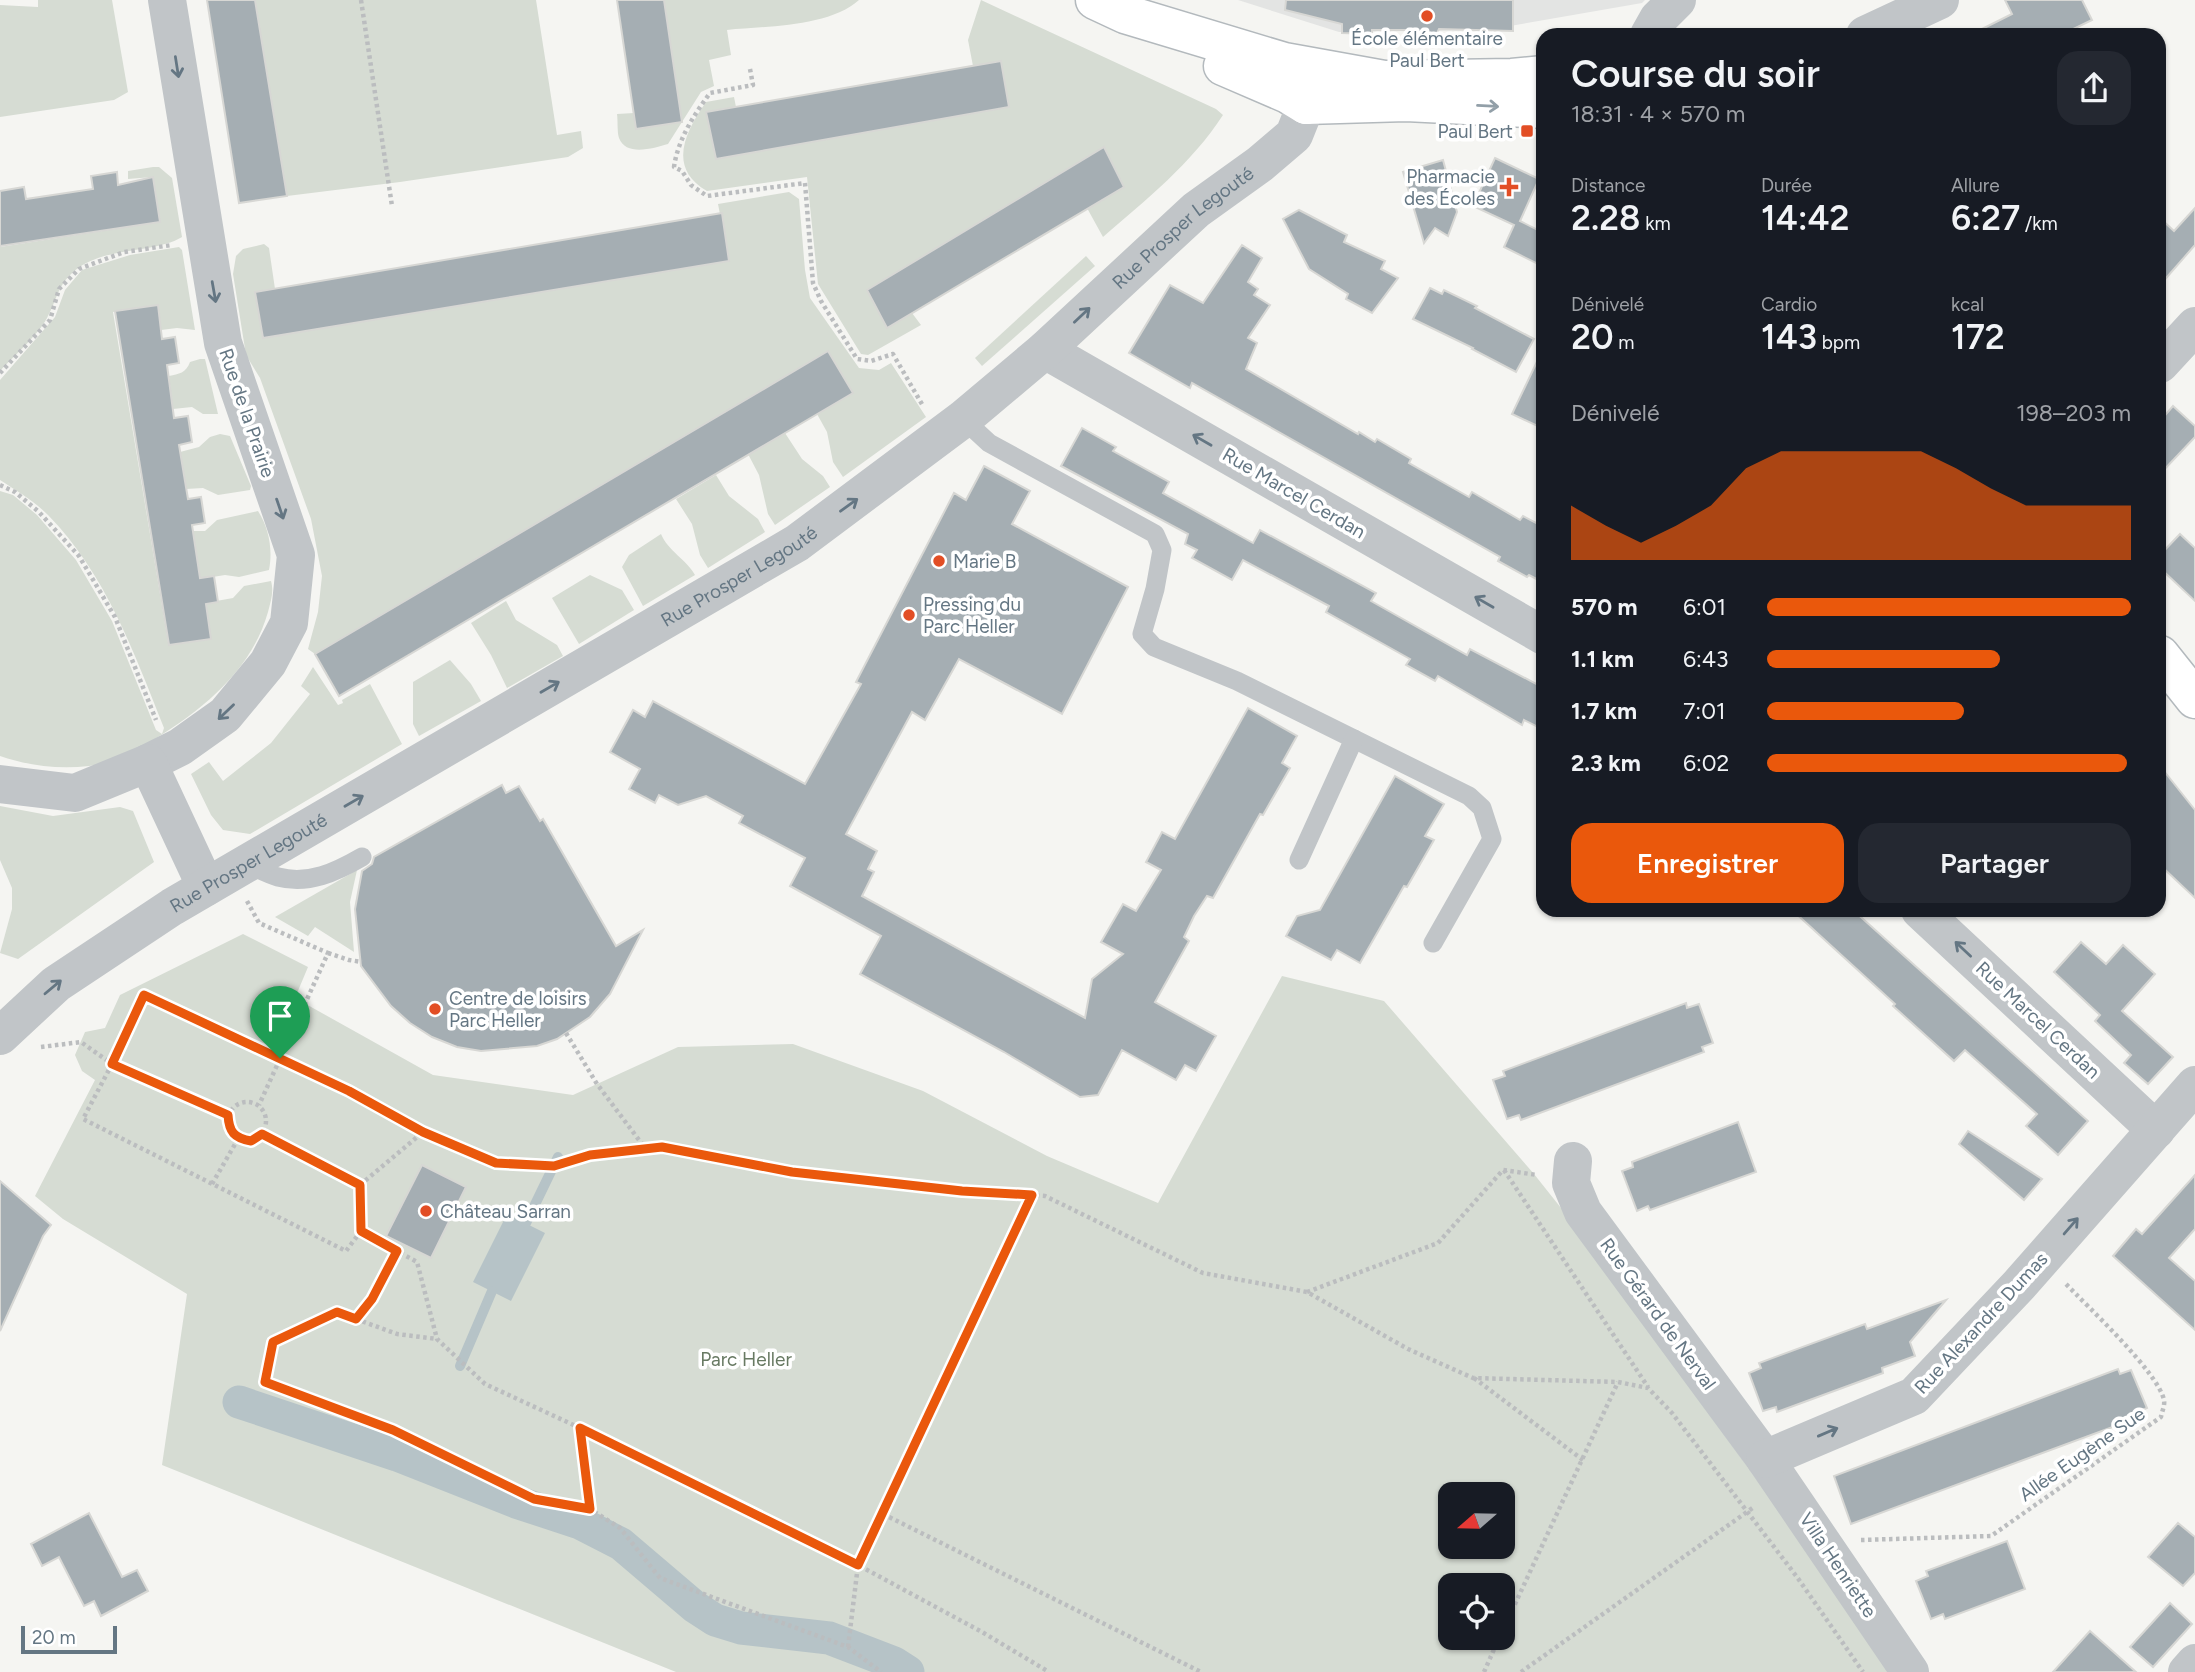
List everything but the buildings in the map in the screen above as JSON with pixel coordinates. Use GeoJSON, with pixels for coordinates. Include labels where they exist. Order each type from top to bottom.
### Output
{"type":"FeatureCollection","features":[{"type":"Feature","properties":{"kind":"main road"},"geometry":{"type":"LineString","coordinates":[[1110,7],[1291,63],[1536,108]]}},
{"type":"Feature","properties":{"kind":"main road"},"geometry":{"type":"LineString","coordinates":[[1110,7],[1167,42],[1288,94],[1306,105],[1406,102],[1434,91],[1536,76]]}},
{"type":"Feature","properties":{"kind":"main road"},"geometry":{"type":"LineString","coordinates":[[1291,63],[1306,105]]}},
{"type":"Feature","properties":{"kind":"main road"},"geometry":{"type":"LineString","coordinates":[[2166,663],[2195,699]]}},
{"type":"Feature","properties":{"kind":"street","name":"Rue de la Prairie"},"geometry":{"type":"LineString","coordinates":[[0,784],[75,793],[180,747],[225,715],[268,663],[289,623],[296,555],[223,343],[166,0]]}},
{"type":"Feature","properties":{"kind":"street"},"geometry":{"type":"LineString","coordinates":[[1653,28],[1677,0]]}},
{"type":"Feature","properties":{"kind":"street"},"geometry":{"type":"LineString","coordinates":[[1881,28],[1940,0]]}},
{"type":"Feature","properties":{"kind":"street","name":"Rue Prosper Legouté"},"geometry":{"type":"LineString","coordinates":[[0,1035],[56,984],[228,874],[797,543],[952,428],[1045,350],[1196,210],[1260,164],[1294,135],[1306,105]]}},
{"type":"Feature","properties":{"kind":"street"},"geometry":{"type":"LineString","coordinates":[[2166,357],[2195,326]]}},
{"type":"Feature","properties":{"kind":"street","name":"Rue Marcel Cerdan"},"geometry":{"type":"LineString","coordinates":[[1045,350],[1536,631]]}},
{"type":"Feature","properties":{"kind":"street"},"geometry":{"type":"LineString","coordinates":[[148,763],[228,874]]}},
{"type":"Feature","properties":{"kind":"street","name":"Rue Marcel Cerdan"},"geometry":{"type":"LineString","coordinates":[[1928,917],[2156,1130]]}},
{"type":"Feature","properties":{"kind":"street","name":"Rue Alexandre Dumas"},"geometry":{"type":"LineString","coordinates":[[1765,1459],[1914,1396],[2042,1259],[2195,1085]]}},
{"type":"Feature","properties":{"kind":"street","name":"Rue Gérard de Nerval"},"geometry":{"type":"LineString","coordinates":[[1572,1172],[1583,1212],[1765,1459]]}},
{"type":"Feature","properties":{"kind":"street","name":"Villa Henriette"},"geometry":{"type":"LineString","coordinates":[[1765,1459],[1910,1672]]}},
{"type":"Feature","properties":{"kind":"street"},"geometry":{"type":"LineString","coordinates":[[2187,1672],[2195,1663]]}},
{"type":"Feature","properties":{"kind":"lane"},"geometry":{"type":"LineString","coordinates":[[952,428],[989,443],[1155,534],[1162,550],[1155,589],[1142,634],[1154,647],[1237,681],[1354,738],[1469,796],[1482,808],[1492,839],[1433,943]]}},
{"type":"Feature","properties":{"kind":"lane"},"geometry":{"type":"LineString","coordinates":[[1299,860],[1354,738]]}},
{"type":"Feature","properties":{"kind":"lane"},"geometry":{"type":"LineString","coordinates":[[228,874],[311,879],[332,874],[362,857]]}},
{"type":"Feature","properties":{"kind":"path"},"geometry":{"type":"LineString","coordinates":[[362,0],[392,206]]}},
{"type":"Feature","properties":{"kind":"path"},"geometry":{"type":"LineString","coordinates":[[750,69],[753,85],[710,93],[695,114],[676,150],[674,167],[682,171],[691,185],[707,196],[805,183],[813,283],[821,301],[857,359],[871,361],[893,354],[952,428]]}},
{"type":"Feature","properties":{"kind":"path"},"geometry":{"type":"LineString","coordinates":[[0,373],[50,320],[60,289],[79,269],[124,252],[177,244]]}},
{"type":"Feature","properties":{"kind":"path"},"geometry":{"type":"LineString","coordinates":[[0,485],[15,492],[39,512],[79,556],[115,617],[159,726]]}},
{"type":"Feature","properties":{"kind":"path"},"geometry":{"type":"LineString","coordinates":[[228,874],[259,923],[328,953],[362,962]]}},
{"type":"Feature","properties":{"kind":"path"},"geometry":{"type":"LineString","coordinates":[[259,1105],[328,953]]}},
{"type":"Feature","properties":{"kind":"path"},"geometry":{"type":"LineString","coordinates":[[360,1185],[361,1231],[346,1251],[83,1119],[144,995],[349,1091],[423,1132],[496,1163],[554,1166],[590,1155],[662,1147],[792,1172],[962,1191],[1045,1196],[1203,1273],[1307,1292],[1408,1349],[1473,1378],[1583,1460]]}},
{"type":"Feature","properties":{"kind":"path"},"geometry":{"type":"LineString","coordinates":[[566,1033],[597,1084],[646,1149]]}},
{"type":"Feature","properties":{"kind":"path"},"geometry":{"type":"LineString","coordinates":[[81,1042],[112,1064],[228,1115]]}},
{"type":"Feature","properties":{"kind":"path"},"geometry":{"type":"LineString","coordinates":[[247,1102],[259,1105],[267,1119],[262,1134],[251,1141],[237,1139],[229,1129],[228,1115],[236,1105],[247,1102]]}},
{"type":"Feature","properties":{"kind":"path"},"geometry":{"type":"LineString","coordinates":[[360,1185],[423,1132]]}},
{"type":"Feature","properties":{"kind":"path"},"geometry":{"type":"LineString","coordinates":[[262,1134],[360,1185]]}},
{"type":"Feature","properties":{"kind":"path"},"geometry":{"type":"LineString","coordinates":[[212,1184],[237,1139]]}},
{"type":"Feature","properties":{"kind":"path"},"geometry":{"type":"LineString","coordinates":[[1307,1292],[1438,1243],[1503,1170]]}},
{"type":"Feature","properties":{"kind":"path"},"geometry":{"type":"LineString","coordinates":[[1503,1170],[1534,1174],[1572,1172]]}},
{"type":"Feature","properties":{"kind":"path"},"geometry":{"type":"LineString","coordinates":[[1503,1170],[1648,1388],[1672,1413],[1797,1577],[1863,1672]]}},
{"type":"Feature","properties":{"kind":"path"},"geometry":{"type":"LineString","coordinates":[[848,1647],[858,1565],[1032,1195]]}},
{"type":"Feature","properties":{"kind":"path"},"geometry":{"type":"LineString","coordinates":[[361,1231],[417,1262],[437,1339],[485,1384],[858,1565],[982,1632],[1049,1672]]}},
{"type":"Feature","properties":{"kind":"path"},"geometry":{"type":"LineString","coordinates":[[356,1319],[372,1299],[397,1251]]}},
{"type":"Feature","properties":{"kind":"path","name":"Allée Eugène Sue"},"geometry":{"type":"LineString","coordinates":[[1822,1542],[1990,1535],[2161,1416],[2165,1403],[2159,1387],[2130,1350],[2042,1259]]}},
{"type":"Feature","properties":{"kind":"path"},"geometry":{"type":"LineString","coordinates":[[437,1339],[397,1334],[337,1312],[273,1342],[265,1382],[393,1430],[534,1499],[590,1509],[620,1528],[660,1578],[848,1647],[881,1672]]}},
{"type":"Feature","properties":{"kind":"path"},"geometry":{"type":"LineString","coordinates":[[1473,1378],[1618,1382],[1648,1388]]}},
{"type":"Feature","properties":{"kind":"path"},"geometry":{"type":"LineString","coordinates":[[1515,1604],[1618,1382]]}},
{"type":"Feature","properties":{"kind":"path"},"geometry":{"type":"LineString","coordinates":[[580,1428],[590,1509]]}},
{"type":"Feature","properties":{"kind":"path"},"geometry":{"type":"LineString","coordinates":[[1521,1672],[1747,1513]]}},
{"type":"Feature","properties":{"kind":"path"},"geometry":{"type":"LineString","coordinates":[[883,1514],[1201,1672]]}},
{"type":"Feature","properties":{"kind":"path"},"geometry":{"type":"LineString","coordinates":[[1484,1672],[1494,1650]]}},
{"type":"Feature","properties":{"kind":"shaded area","name":"École élémentaire Paul Bert"},"geometry":{"type":"Polygon","coordinates":[[[1238,0],[1645,0],[1642,3],[1487,30],[1339,32],[1238,0]]]}},
{"type":"Feature","properties":{"kind":"shaded area"},"geometry":{"type":"Polygon","coordinates":[[[507,1214],[545,1233],[511,1301],[473,1282],[507,1214]]]}},
{"type":"Feature","properties":{"kind":"green space"},"geometry":{"type":"Polygon","coordinates":[[[38,0],[112,0],[128,92],[114,100],[0,117],[0,5],[38,7],[38,0]]]}},
{"type":"Feature","properties":{"kind":"green space"},"geometry":{"type":"Polygon","coordinates":[[[255,0],[536,0],[557,135],[581,131],[583,148],[568,157],[287,196],[255,0]]]}},
{"type":"Feature","properties":{"kind":"green space"},"geometry":{"type":"Polygon","coordinates":[[[664,0],[859,0],[831,16],[814,20],[727,30],[731,55],[709,60],[714,86],[701,92],[682,122],[664,0]]]}},
{"type":"Feature","properties":{"kind":"green space"},"geometry":{"type":"Polygon","coordinates":[[[981,0],[1216,109],[1223,115],[1183,165],[1103,237],[1087,208],[868,291],[887,328],[912,313],[921,325],[868,355],[861,354],[818,284],[807,177],[707,191],[687,172],[684,149],[687,137],[706,102],[734,97],[736,107],[707,112],[716,159],[1009,107],[1001,61],[973,66],[968,40],[981,0]]]}},
{"type":"Feature","properties":{"kind":"green space"},"geometry":{"type":"Polygon","coordinates":[[[634,113],[637,129],[682,122],[668,144],[641,150],[628,148],[619,138],[617,114],[634,113]]]}},
{"type":"Feature","properties":{"kind":"green space"},"geometry":{"type":"Polygon","coordinates":[[[159,167],[172,178],[182,237],[159,246],[103,257],[78,268],[62,286],[38,331],[0,371],[0,247],[160,222],[153,177],[128,179],[128,171],[159,167]]]}},
{"type":"Feature","properties":{"kind":"green space"},"geometry":{"type":"Polygon","coordinates":[[[789,192],[799,199],[810,298],[859,368],[879,370],[891,363],[926,417],[843,477],[833,462],[827,432],[817,414],[852,392],[828,351],[315,654],[308,649],[318,612],[322,576],[311,519],[260,378],[246,355],[233,274],[236,256],[243,249],[264,244],[269,248],[275,289],[255,293],[263,338],[729,261],[718,204],[789,192]]]}},
{"type":"Feature","properties":{"kind":"green space"},"geometry":{"type":"Polygon","coordinates":[[[179,247],[182,250],[195,330],[161,330],[158,305],[113,312],[168,642],[175,644],[205,603],[233,598],[244,586],[271,581],[268,612],[249,653],[221,688],[186,718],[167,731],[124,758],[87,766],[58,767],[29,764],[0,756],[0,491],[13,495],[37,515],[76,560],[112,621],[156,730],[162,734],[164,728],[129,643],[86,563],[48,515],[0,480],[0,380],[55,317],[65,290],[82,270],[130,255],[179,247]]]}},
{"type":"Feature","properties":{"kind":"green space"},"geometry":{"type":"Polygon","coordinates":[[[1086,256],[1095,266],[982,366],[975,358],[1086,256]]]}},
{"type":"Feature","properties":{"kind":"green space"},"geometry":{"type":"Polygon","coordinates":[[[205,359],[218,414],[203,414],[192,407],[173,409],[169,376],[182,372],[190,362],[205,359]]]}},
{"type":"Feature","properties":{"kind":"green space"},"geometry":{"type":"Polygon","coordinates":[[[785,433],[802,459],[823,476],[830,487],[775,525],[768,514],[759,475],[748,454],[785,433]]]}},
{"type":"Feature","properties":{"kind":"green space"},"geometry":{"type":"Polygon","coordinates":[[[220,434],[230,436],[251,486],[250,490],[218,495],[203,488],[186,489],[180,452],[199,447],[210,437],[220,434]]]}},
{"type":"Feature","properties":{"kind":"green space"},"geometry":{"type":"Polygon","coordinates":[[[716,475],[729,496],[758,519],[765,532],[708,568],[700,555],[692,524],[676,499],[716,475]]]}},
{"type":"Feature","properties":{"kind":"green space"},"geometry":{"type":"Polygon","coordinates":[[[258,511],[269,539],[269,570],[239,577],[225,575],[200,579],[193,531],[205,531],[217,520],[258,511]]]}},
{"type":"Feature","properties":{"kind":"green space"},"geometry":{"type":"Polygon","coordinates":[[[661,534],[695,575],[643,606],[622,567],[629,555],[661,534]]]}},
{"type":"Feature","properties":{"kind":"green space"},"geometry":{"type":"Polygon","coordinates":[[[590,575],[622,590],[634,610],[579,644],[552,598],[590,575]]]}},
{"type":"Feature","properties":{"kind":"green space"},"geometry":{"type":"Polygon","coordinates":[[[506,601],[516,620],[557,645],[563,656],[507,688],[471,623],[506,601]]]}},
{"type":"Feature","properties":{"kind":"green space"},"geometry":{"type":"Polygon","coordinates":[[[450,660],[471,684],[481,701],[419,736],[413,724],[413,682],[450,660]]]}},
{"type":"Feature","properties":{"kind":"green space"},"geometry":{"type":"Polygon","coordinates":[[[313,667],[338,705],[370,684],[402,744],[250,834],[223,830],[211,815],[191,774],[209,762],[223,781],[271,743],[310,694],[301,686],[313,667]]]}},
{"type":"Feature","properties":{"kind":"green space"},"geometry":{"type":"Polygon","coordinates":[[[0,806],[53,816],[120,807],[133,811],[154,862],[18,959],[0,953],[12,909],[12,888],[0,860],[0,806]]]}},
{"type":"Feature","properties":{"kind":"green space"},"geometry":{"type":"Polygon","coordinates":[[[357,870],[350,902],[354,952],[315,927],[308,936],[275,917],[357,870]]]}},
{"type":"Feature","properties":{"kind":"green space","name":"Parc Heller"},"geometry":{"type":"Polygon","coordinates":[[[243,934],[308,967],[295,998],[433,1075],[573,1095],[678,1047],[793,1044],[923,1091],[1047,1156],[1158,1203],[1282,976],[1384,1001],[1565,1213],[1895,1672],[676,1672],[162,1465],[187,1294],[63,1219],[35,1196],[95,1080],[82,1071],[75,1055],[85,1032],[105,1028],[120,995],[243,934]]]}},
{"type":"Feature","properties":{"kind":"waterway"},"geometry":{"type":"LineString","coordinates":[[526,1223],[558,1157]]}},
{"type":"Feature","properties":{"kind":"waterway"},"geometry":{"type":"LineString","coordinates":[[460,1366],[492,1291]]}},
{"type":"Feature","properties":{"kind":"waterway"},"geometry":{"type":"LineString","coordinates":[[239,1402],[397,1455],[516,1502],[580,1523],[621,1544],[695,1607],[715,1620],[741,1628],[829,1638],[894,1663],[908,1672]]}},
{"type":"Feature","properties":{"kind":"place","name":"École élémentaire Paul Bert"},"geometry":{"type":"Point","coordinates":[1427,16]}},
{"type":"Feature","properties":{"kind":"place","name":"Paul Bert"},"geometry":{"type":"Point","coordinates":[1527,131]}},
{"type":"Feature","properties":{"kind":"place","name":"Pharmacie des Écoles"},"geometry":{"type":"Point","coordinates":[1509,187]}},
{"type":"Feature","properties":{"kind":"place","name":"Marie B"},"geometry":{"type":"Point","coordinates":[939,561]}},
{"type":"Feature","properties":{"kind":"place","name":"Pressing du Parc Heller"},"geometry":{"type":"Point","coordinates":[909,615]}},
{"type":"Feature","properties":{"kind":"place","name":"Centre de loisirs Parc Heller"},"geometry":{"type":"Point","coordinates":[435,1009]}},
{"type":"Feature","properties":{"kind":"place","name":"Château Sarran"},"geometry":{"type":"Point","coordinates":[426,1211]}},
{"type":"Feature","properties":{"kind":"route"},"geometry":{"type":"LineString","coordinates":[[144,995],[280,1058],[349,1091],[423,1132],[496,1163],[554,1166],[590,1155],[662,1147],[792,1172],[962,1191],[1032,1195],[858,1565],[580,1428],[590,1509],[534,1499],[393,1430],[265,1382],[273,1342],[337,1312],[356,1319],[372,1299],[397,1251],[361,1231],[360,1185],[262,1134],[251,1141],[237,1139],[229,1129],[228,1115],[112,1064],[144,995]]}}]}
